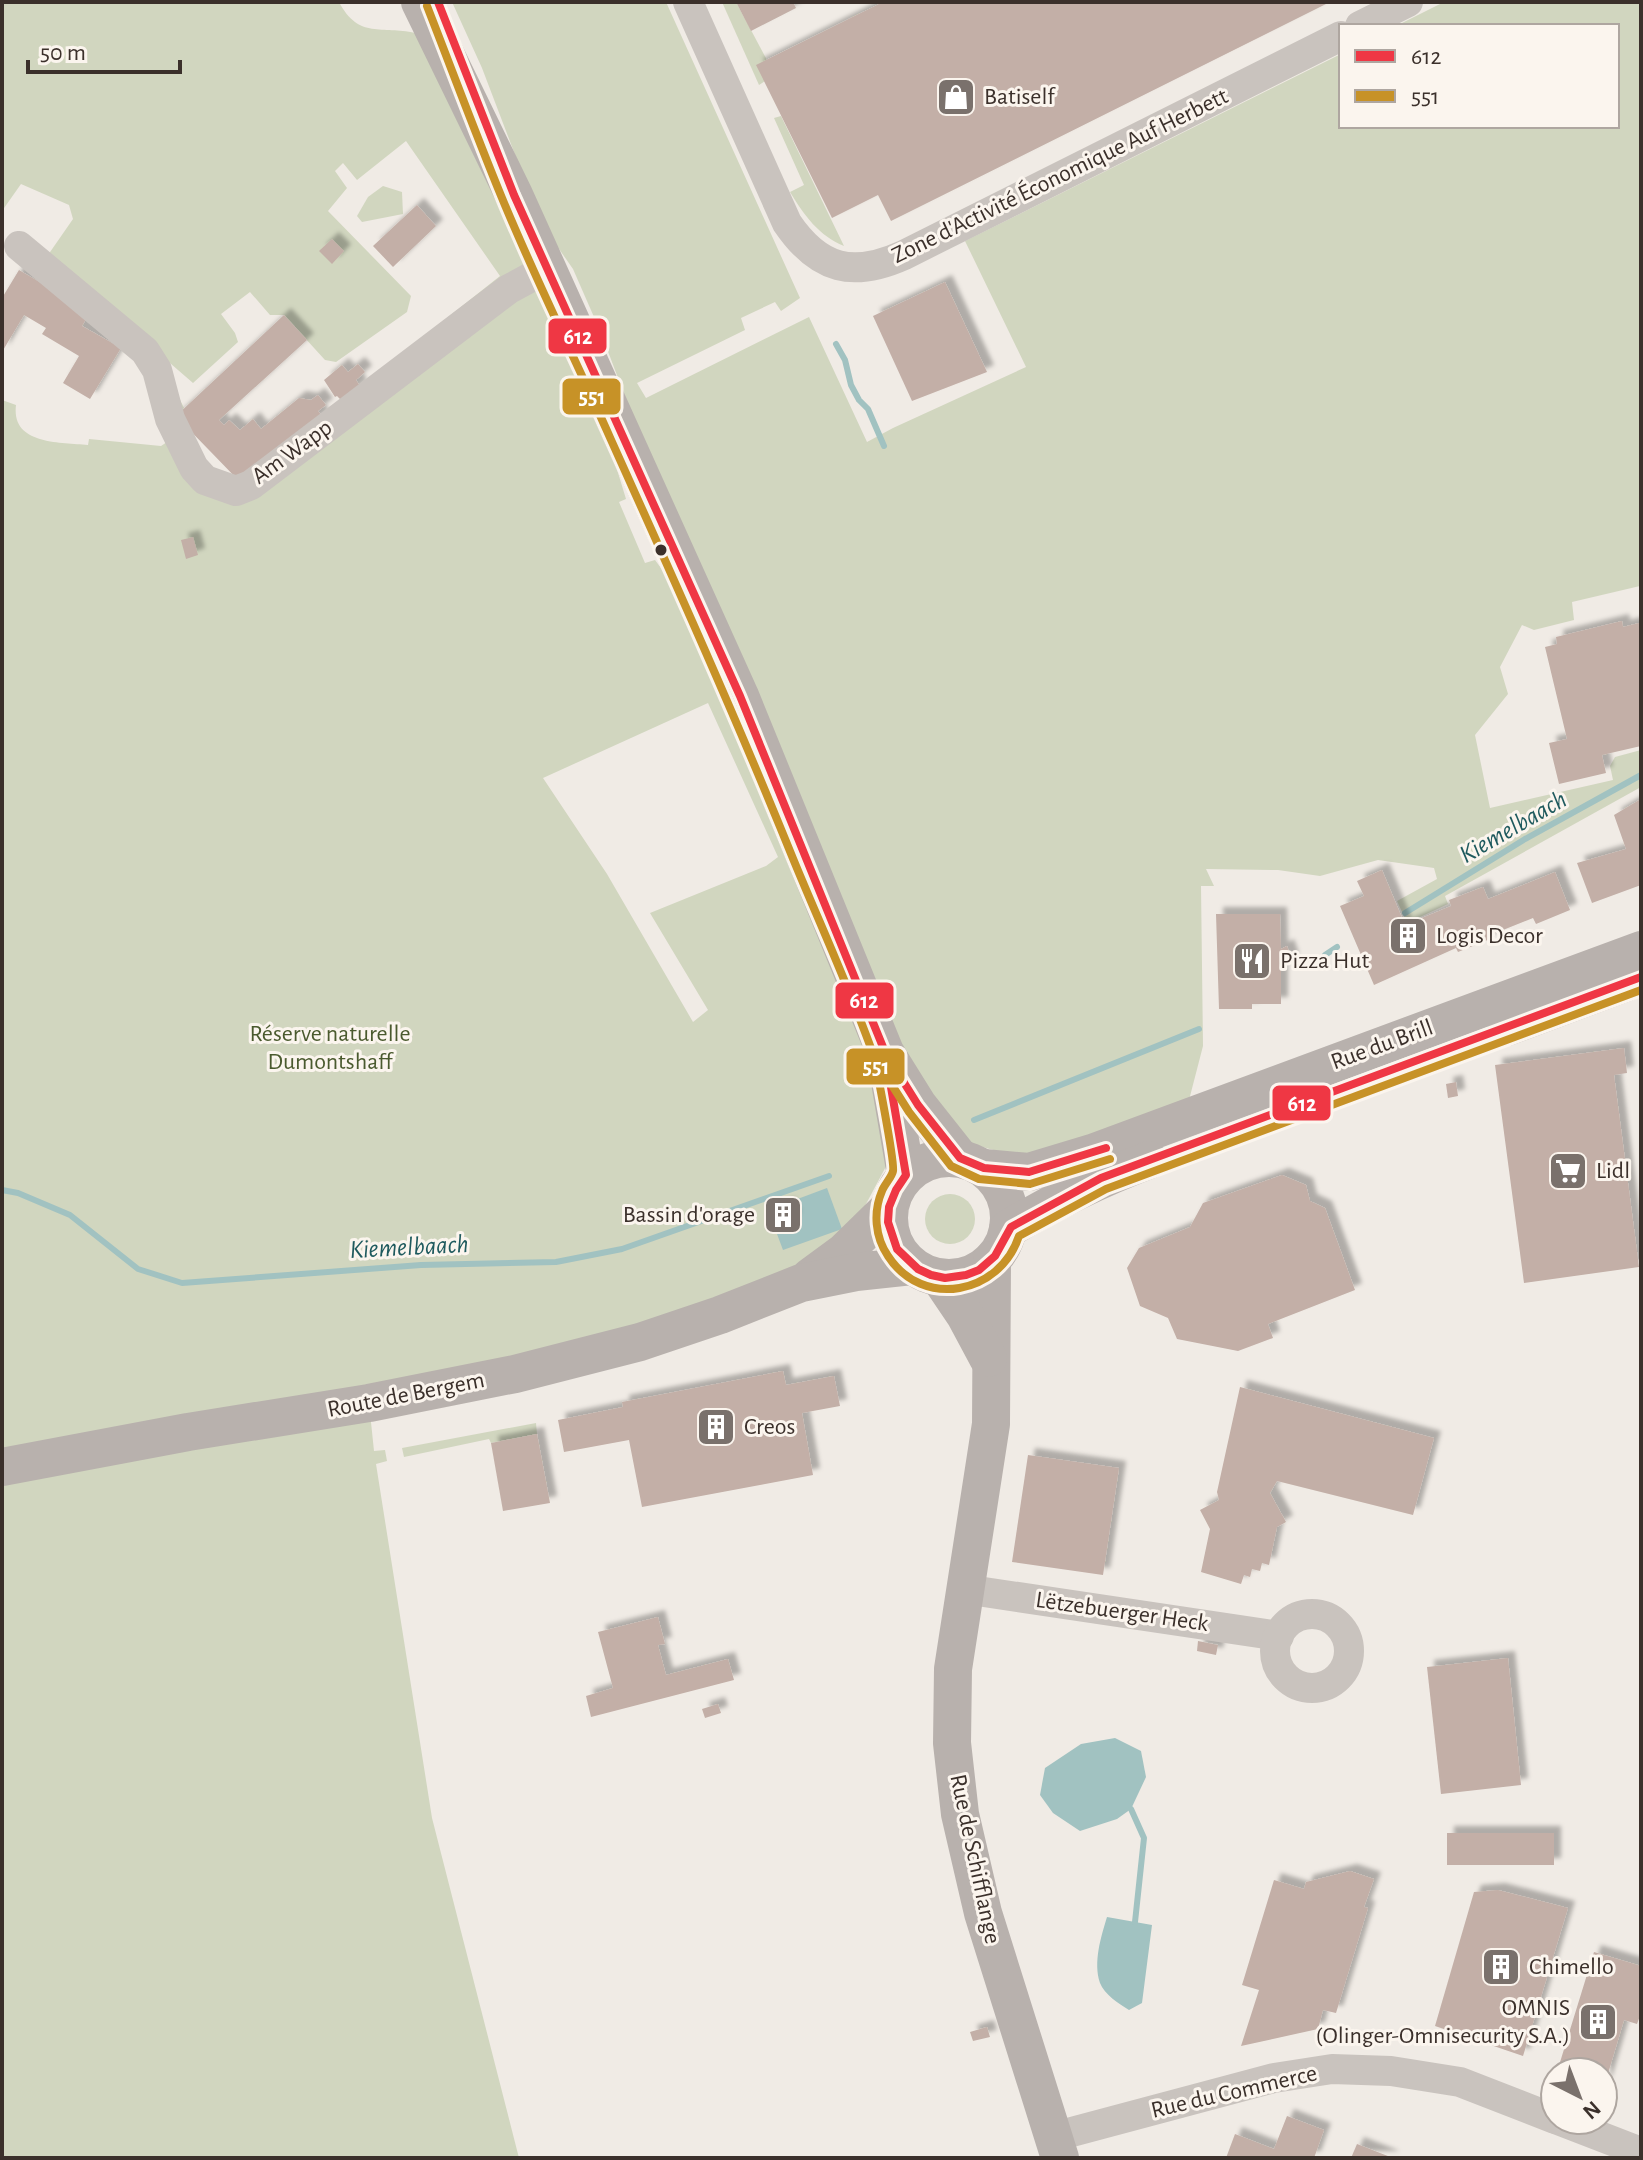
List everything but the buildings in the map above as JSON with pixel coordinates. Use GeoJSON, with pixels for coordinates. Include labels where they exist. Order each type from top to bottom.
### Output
{"type":"FeatureCollection","features":[{"type":"Feature","properties":{"kind":"main road"},"geometry":{"type":"LineString","coordinates":[[420,2],[514,195]]}},
{"type":"Feature","properties":{"kind":"main road"},"geometry":{"type":"LineString","coordinates":[[438,2],[546,269],[740,696],[885,1052],[918,1105],[972,1163],[996,1180],[1005,1195],[1009,1212],[1000,1245],[977,1271],[959,1278],[926,1272],[900,1255],[892,1241],[888,1209],[894,1190],[906,1175],[931,1160],[940,1157],[972,1163]]}},
{"type":"Feature","properties":{"kind":"main road","name":"Rue du Brill"},"geometry":{"type":"LineString","coordinates":[[972,1163],[1029,1172],[1092,1153],[1641,950]]}},
{"type":"Feature","properties":{"kind":"main road","name":"Rue du Brill"},"geometry":{"type":"LineString","coordinates":[[1000,1245],[1051,1203],[1101,1178],[1641,977]]}},
{"type":"Feature","properties":{"kind":"main road"},"geometry":{"type":"LineString","coordinates":[[885,1052],[906,1175]]}},
{"type":"Feature","properties":{"kind":"main road","name":"Route de Bergem"},"geometry":{"type":"LineString","coordinates":[[801,1283],[844,1252],[888,1209]]}},
{"type":"Feature","properties":{"kind":"main road","name":"Rue de Schifflange"},"geometry":{"type":"LineString","coordinates":[[1000,1245],[990,1362],[991,1424],[953,1669],[952,1743],[960,1814],[983,1913],[1056,2147]]}},
{"type":"Feature","properties":{"kind":"main road","name":"Route de Bergem"},"geometry":{"type":"LineString","coordinates":[[2,1467],[188,1432],[369,1403],[552,1365],[640,1342],[801,1283],[856,1272],[926,1272]]}},
{"type":"Feature","properties":{"kind":"main road","name":"Rue de Schifflange"},"geometry":{"type":"LineString","coordinates":[[926,1272],[965,1315],[990,1362]]}},
{"type":"Feature","properties":{"kind":"street","name":"Zone d'Activité Économique Auf Herbett"},"geometry":{"type":"LineString","coordinates":[[688,2],[787,223],[800,241],[817,256],[837,267],[861,268],[884,264],[904,255],[1339,37]]}},
{"type":"Feature","properties":{"kind":"street"},"geometry":{"type":"LineString","coordinates":[[1364,24],[1408,2]]}},
{"type":"Feature","properties":{"kind":"street","name":"Am Wapp"},"geometry":{"type":"LineString","coordinates":[[19,246],[145,351],[157,370],[170,419],[194,468],[205,480],[236,491],[251,485],[509,289],[546,269]]}},
{"type":"Feature","properties":{"kind":"street","name":"Lëtzebuerger Heck"},"geometry":{"type":"LineString","coordinates":[[964,1589],[1279,1636]]}},
{"type":"Feature","properties":{"kind":"street","name":"Rue du Commerce"},"geometry":{"type":"LineString","coordinates":[[1056,2147],[1274,2078],[1332,2069],[1391,2071],[1460,2082],[1539,2112]]}},
{"type":"Feature","properties":{"kind":"street","name":"Rue du Commerce"},"geometry":{"type":"LineString","coordinates":[[1600,2136],[1641,2152]]}},
{"type":"Feature","properties":{"kind":"green space","name":"Réserve naturelle Dumontshaff"},"geometry":{"type":"Polygon","coordinates":[[[2,2],[339,2],[355,22],[363,26],[415,33],[525,260],[521,270],[540,290],[612,453],[626,499],[619,502],[645,563],[655,560],[713,638],[885,1052],[891,1157],[857,1221],[819,1257],[659,1320],[369,1403],[374,1451],[385,1450],[387,1461],[376,1464],[432,1818],[519,2158],[2,2158],[2,400],[16,405],[21,428],[52,442],[88,445],[89,439],[161,446],[170,440],[147,369],[48,255],[73,219],[69,205],[21,184],[2,211],[2,2]],[[406,141],[357,180],[343,163],[335,171],[347,188],[328,211],[411,296],[407,312],[336,362],[325,360],[284,315],[270,315],[250,292],[221,314],[238,342],[193,383],[163,357],[184,408],[176,417],[202,467],[240,482],[500,276],[406,141]],[[708,703],[543,778],[607,874],[693,1022],[708,1010],[650,913],[766,866],[778,857],[708,703]]]}},
{"type":"Feature","properties":{"kind":"green space"},"geometry":{"type":"Polygon","coordinates":[[[452,2],[666,2],[800,298],[781,311],[775,302],[741,318],[745,330],[637,383],[646,398],[809,317],[867,442],[1026,367],[965,241],[1339,55],[1339,128],[1619,128],[1619,24],[1400,24],[1444,2],[1641,2],[1641,589],[1640,586],[1572,602],[1574,620],[1534,630],[1522,625],[1500,667],[1508,694],[1475,735],[1490,808],[1613,780],[1610,766],[1615,757],[1641,750],[1641,787],[1445,896],[1448,904],[1407,923],[1397,901],[1437,879],[1434,868],[1378,860],[1320,876],[1278,870],[1206,869],[1214,886],[1201,886],[1203,1046],[1188,1104],[1031,1155],[986,1148],[954,1133],[934,1110],[901,1043],[573,269],[541,223],[482,68],[452,2]]]}},
{"type":"Feature","properties":{"kind":"green space"},"geometry":{"type":"Polygon","coordinates":[[[722,2],[736,2],[767,60],[765,81],[759,85],[722,2]]]}},
{"type":"Feature","properties":{"kind":"green space"},"geometry":{"type":"Polygon","coordinates":[[[781,116],[844,246],[827,237],[813,224],[790,192],[804,185],[774,118],[781,116]]]}},
{"type":"Feature","properties":{"kind":"green space"},"geometry":{"type":"Polygon","coordinates":[[[383,186],[402,192],[403,214],[362,222],[357,216],[368,197],[383,186]]]}},
{"type":"Feature","properties":{"kind":"green space"},"geometry":{"type":"Polygon","coordinates":[[[950,1194],[968,1201],[975,1219],[968,1237],[950,1244],[932,1237],[925,1219],[932,1201],[950,1194]]]}},
{"type":"Feature","properties":{"kind":"green space"},"geometry":{"type":"Polygon","coordinates":[[[536,1423],[537,1434],[491,1443],[489,1439],[404,1457],[402,1448],[536,1423]]]}},
{"type":"Feature","properties":{"kind":"water"},"geometry":{"type":"Polygon","coordinates":[[[827,1188],[842,1229],[783,1250],[768,1210],[827,1188]]]}},
{"type":"Feature","properties":{"kind":"water"},"geometry":{"type":"Polygon","coordinates":[[[1115,1738],[1141,1751],[1146,1777],[1131,1809],[1117,1819],[1080,1831],[1053,1813],[1040,1795],[1045,1768],[1081,1744],[1115,1738]]]}},
{"type":"Feature","properties":{"kind":"water"},"geometry":{"type":"Polygon","coordinates":[[[1107,1917],[1152,1925],[1142,2003],[1129,2010],[1105,1991],[1098,1975],[1099,1950],[1107,1917]]]}},
{"type":"Feature","properties":{"kind":"waterway"},"geometry":{"type":"LineString","coordinates":[[836,344],[845,360],[851,385],[868,409],[884,446]]}},
{"type":"Feature","properties":{"kind":"waterway","name":"Kiemelbaach"},"geometry":{"type":"LineString","coordinates":[[1405,913],[1525,839],[1641,775]]}},
{"type":"Feature","properties":{"kind":"waterway","name":"Kiemelbaach"},"geometry":{"type":"LineString","coordinates":[[1325,955],[1337,947]]}},
{"type":"Feature","properties":{"kind":"waterway","name":"Kiemelbaach"},"geometry":{"type":"LineString","coordinates":[[974,1120],[1199,1029]]}},
{"type":"Feature","properties":{"kind":"waterway","name":"Kiemelbaach"},"geometry":{"type":"LineString","coordinates":[[2,1190],[18,1193],[70,1215],[138,1269],[182,1283],[421,1265],[556,1262],[622,1249],[829,1176]]}},
{"type":"Feature","properties":{"kind":"waterway"},"geometry":{"type":"LineString","coordinates":[[1131,1809],[1144,1838],[1135,1922]]}},
{"type":"Feature","properties":{"kind":"transit line","name":"612"},"geometry":{"type":"LineString","coordinates":[[438,2],[514,195],[740,696],[885,1052],[906,1175],[889,1207],[888,1222],[897,1249],[918,1269],[945,1278],[979,1270],[995,1256],[1011,1227],[1101,1178],[1641,977]]}},
{"type":"Feature","properties":{"kind":"transit line","name":"551"},"geometry":{"type":"LineString","coordinates":[[427,6],[513,225],[723,692],[863,1027],[877,1073],[893,1164],[877,1207],[878,1233],[888,1256],[903,1273],[921,1284],[940,1289],[960,1288],[978,1282],[995,1271],[1009,1256],[1019,1236],[1106,1189],[1641,990]]}},
{"type":"Feature","properties":{"kind":"transit line","name":"612"},"geometry":{"type":"LineString","coordinates":[[893,1065],[918,1105],[960,1158],[984,1168],[1029,1172],[1106,1148]]}},
{"type":"Feature","properties":{"kind":"transit line","name":"551"},"geometry":{"type":"LineString","coordinates":[[883,1071],[909,1112],[951,1166],[979,1179],[1030,1184],[1110,1159]]}},
{"type":"Feature","properties":{"kind":"place","name":"Batiself"},"geometry":{"type":"Point","coordinates":[956,97]}},
{"type":"Feature","properties":{"kind":"place","name":"Logis Decor"},"geometry":{"type":"Point","coordinates":[1408,936]}},
{"type":"Feature","properties":{"kind":"place","name":"Pizza Hut"},"geometry":{"type":"Point","coordinates":[1252,961]}},
{"type":"Feature","properties":{"kind":"place","name":"Lidl"},"geometry":{"type":"Point","coordinates":[1568,1171]}},
{"type":"Feature","properties":{"kind":"place","name":"Bassin d'orage"},"geometry":{"type":"Point","coordinates":[783,1215]}},
{"type":"Feature","properties":{"kind":"place","name":"Creos"},"geometry":{"type":"Point","coordinates":[716,1427]}},
{"type":"Feature","properties":{"kind":"place","name":"Chimello"},"geometry":{"type":"Point","coordinates":[1501,1967]}},
{"type":"Feature","properties":{"kind":"place","name":"OMNIS (Olinger-Omnisecurity S.A.)"},"geometry":{"type":"Point","coordinates":[1598,2022]}}]}
